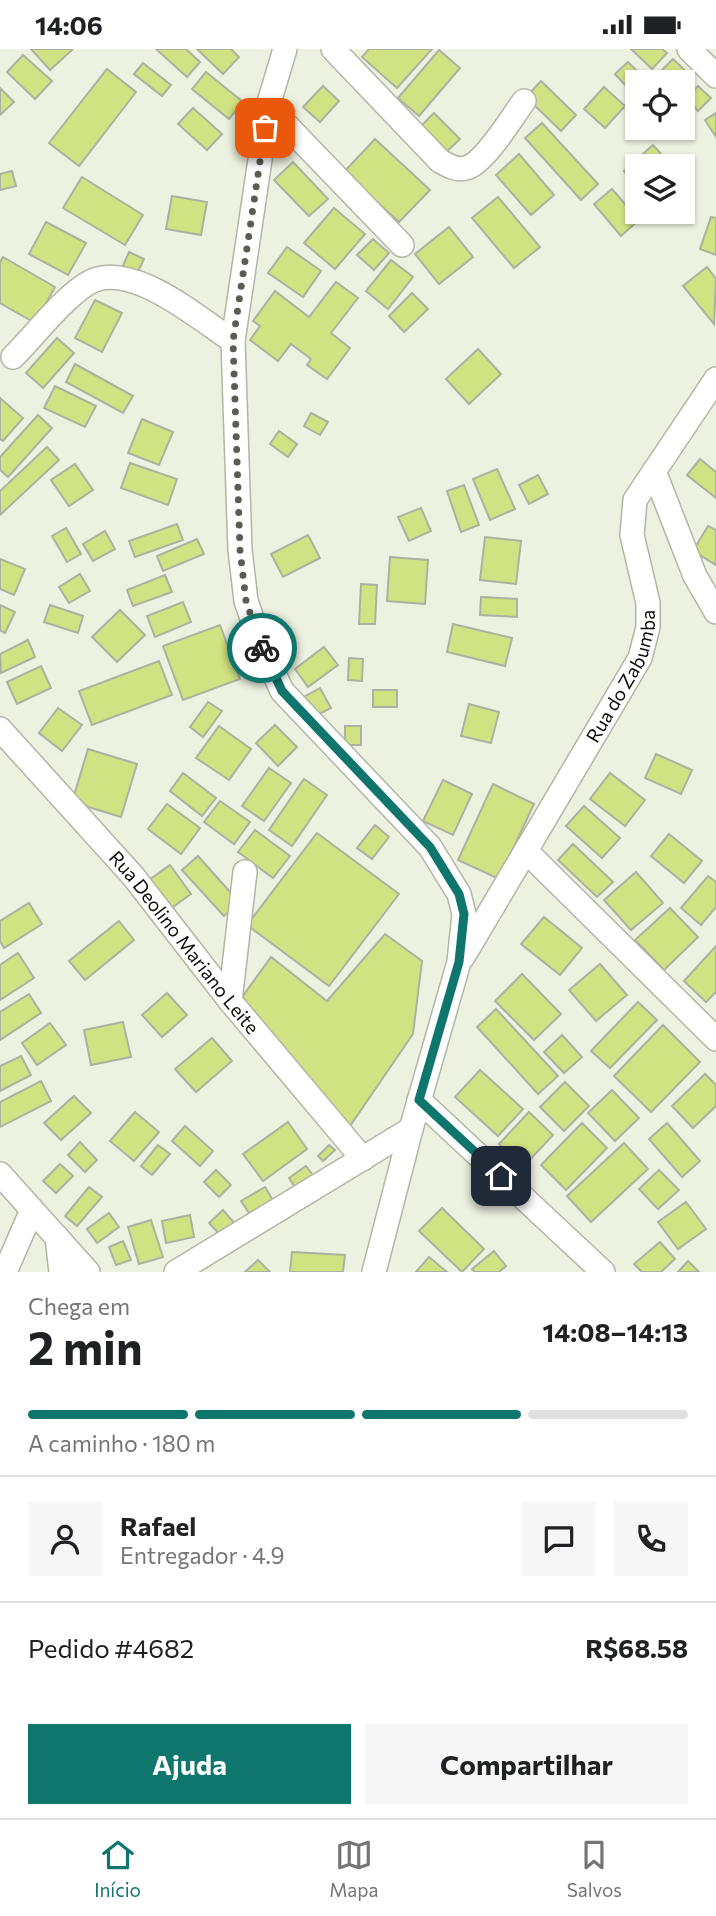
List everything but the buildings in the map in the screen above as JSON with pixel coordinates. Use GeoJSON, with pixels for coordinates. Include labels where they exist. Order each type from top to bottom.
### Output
{"type":"FeatureCollection","features":[{"type":"Feature","properties":{"kind":"street"},"geometry":{"type":"LineString","coordinates":[[285,49],[268,106],[233,341],[240,550],[246,601],[262,647],[282,691],[430,847],[459,894],[464,914],[459,962],[411,1129],[374,1272]]}},
{"type":"Feature","properties":{"kind":"street"},"geometry":{"type":"LineString","coordinates":[[333,49],[440,161],[454,168],[466,168],[482,156],[524,101]]}},
{"type":"Feature","properties":{"kind":"street"},"geometry":{"type":"LineString","coordinates":[[689,49],[716,76]]}},
{"type":"Feature","properties":{"kind":"street"},"geometry":{"type":"LineString","coordinates":[[268,106],[402,245]]}},
{"type":"Feature","properties":{"kind":"street"},"geometry":{"type":"LineString","coordinates":[[13,357],[86,284],[104,277],[125,278],[149,286],[233,341]]}},
{"type":"Feature","properties":{"kind":"street","name":"Rua do Zabumba"},"geometry":{"type":"LineString","coordinates":[[459,962],[640,658],[648,627],[648,603],[632,535],[631,520],[635,500],[716,379]]}},
{"type":"Feature","properties":{"kind":"street"},"geometry":{"type":"LineString","coordinates":[[654,471],[684,552],[716,612]]}},
{"type":"Feature","properties":{"kind":"street","name":"Rua Deolino Mariano Leite"},"geometry":{"type":"LineString","coordinates":[[0,729],[133,876],[230,1001],[363,1159]]}},
{"type":"Feature","properties":{"kind":"street"},"geometry":{"type":"LineString","coordinates":[[526,851],[716,1039]]}},
{"type":"Feature","properties":{"kind":"street"},"geometry":{"type":"LineString","coordinates":[[230,1001],[245,872]]}},
{"type":"Feature","properties":{"kind":"street"},"geometry":{"type":"LineString","coordinates":[[419,1100],[603,1272]]}},
{"type":"Feature","properties":{"kind":"street"},"geometry":{"type":"LineString","coordinates":[[176,1272],[411,1129]]}},
{"type":"Feature","properties":{"kind":"street"},"geometry":{"type":"LineString","coordinates":[[0,1174],[88,1272]]}},
{"type":"Feature","properties":{"kind":"street"},"geometry":{"type":"LineString","coordinates":[[5,1272],[32,1210]]}},
{"type":"Feature","properties":{"kind":"street"},"geometry":{"type":"LineString","coordinates":[[57,1237],[61,1272]]}},
{"type":"Feature","properties":{"kind":"way so far"},"geometry":{"type":"LineString","coordinates":[[262,648],[246,601],[240,550],[233,341],[265,128]]}},
{"type":"Feature","properties":{"kind":"route"},"geometry":{"type":"LineString","coordinates":[[262,648],[282,691],[430,847],[459,894],[464,914],[459,962],[419,1100],[501,1176]]}}]}
